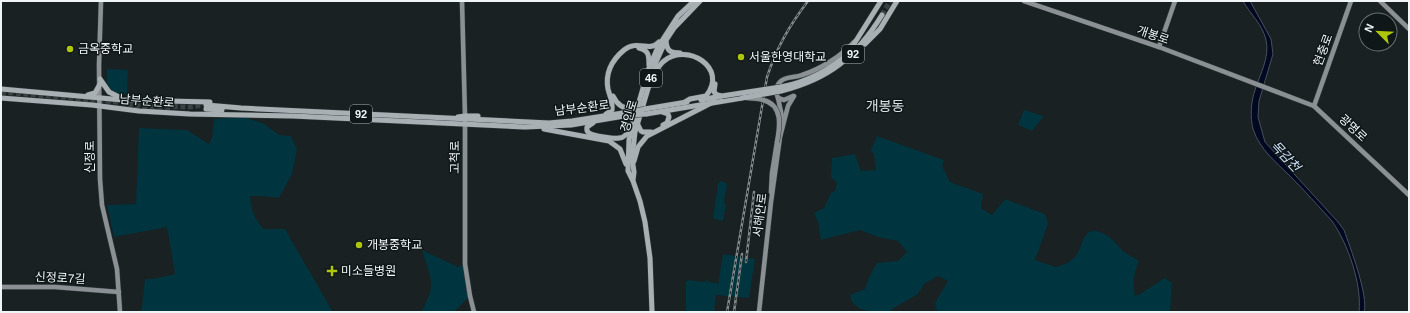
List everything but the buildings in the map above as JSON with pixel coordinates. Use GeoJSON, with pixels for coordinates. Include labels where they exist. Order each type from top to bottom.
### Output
{"type":"FeatureCollection","features":[{"type":"Feature","properties":{"kind":"main road","name":"신정로"},"geometry":{"type":"LineString","coordinates":[[101,1],[100,179],[102,205],[117,269],[120,312]]}},
{"type":"Feature","properties":{"kind":"main road","name":"고척로"},"geometry":{"type":"LineString","coordinates":[[462,1],[465,120],[465,264],[474,312]]}},
{"type":"Feature","properties":{"kind":"main road","name":"경인로"},"geometry":{"type":"LineString","coordinates":[[652,312],[650,258],[645,226],[640,201],[628,171],[627,155],[632,126],[650,68],[678,16],[694,1]]}},
{"type":"Feature","properties":{"kind":"main road","name":"경인로"},"geometry":{"type":"LineString","coordinates":[[633,181],[633,141],[637,123],[658,56],[664,40],[700,1]]}},
{"type":"Feature","properties":{"kind":"main road"},"geometry":{"type":"LineString","coordinates":[[849,52],[881,1]]}},
{"type":"Feature","properties":{"kind":"main road"},"geometry":{"type":"LineString","coordinates":[[813,81],[827,77],[848,62],[880,28],[897,1]]}},
{"type":"Feature","properties":{"kind":"main road","name":"개봉로"},"geometry":{"type":"LineString","coordinates":[[1024,1],[1159,47],[1273,89]]}},
{"type":"Feature","properties":{"kind":"main road"},"geometry":{"type":"LineString","coordinates":[[1159,47],[1175,1]]}},
{"type":"Feature","properties":{"kind":"main road","name":"현충로"},"geometry":{"type":"LineString","coordinates":[[1314,106],[1351,1]]}},
{"type":"Feature","properties":{"kind":"main road"},"geometry":{"type":"LineString","coordinates":[[1380,1],[1409,29]]}},
{"type":"Feature","properties":{"kind":"main road","name":"남부순환로"},"geometry":{"type":"LineString","coordinates":[[292,116],[206,107],[257,108],[452,119],[525,127],[571,125],[632,112],[645,112],[657,112],[715,101],[721,98],[742,98],[781,89],[813,81],[842,64],[864,41],[880,14],[866,33],[838,62],[792,85],[781,89],[685,102],[645,112]]}},
{"type":"Feature","properties":{"kind":"main road"},"geometry":{"type":"LineString","coordinates":[[783,121],[776,89],[780,81],[803,75],[821,66],[852,44],[862,32]]}},
{"type":"Feature","properties":{"kind":"main road"},"geometry":{"type":"LineString","coordinates":[[632,126],[626,135],[620,138],[589,133],[587,130],[589,125],[595,119],[612,110],[612,101],[608,90],[607,75],[615,58],[626,48],[631,46],[638,45],[651,47],[656,46],[664,40],[670,52],[694,54],[706,60],[715,76],[714,92],[721,98]]}},
{"type":"Feature","properties":{"kind":"main road"},"geometry":{"type":"LineString","coordinates":[[632,112],[618,105],[615,101],[611,88],[612,70],[622,54],[627,50],[636,47],[643,49],[649,54],[650,68]]}},
{"type":"Feature","properties":{"kind":"main road"},"geometry":{"type":"LineString","coordinates":[[651,80],[660,64],[670,57],[687,55],[700,59],[711,71],[712,86],[706,96],[690,99],[685,102]]}},
{"type":"Feature","properties":{"kind":"main road"},"geometry":{"type":"LineString","coordinates":[[82,97],[95,93],[100,82],[112,95],[132,99]]}},
{"type":"Feature","properties":{"kind":"main road","name":"광명로"},"geometry":{"type":"LineString","coordinates":[[1273,89],[1314,106],[1409,195]]}},
{"type":"Feature","properties":{"kind":"main road","name":"남부순환로"},"geometry":{"type":"LineString","coordinates":[[1,90],[123,100],[132,99],[206,102],[257,108]]}},
{"type":"Feature","properties":{"kind":"main road"},"geometry":{"type":"LineString","coordinates":[[778,98],[784,100],[794,96],[788,106],[783,121]]}},
{"type":"Feature","properties":{"kind":"main road","name":"남부순환로"},"geometry":{"type":"LineString","coordinates":[[1,98],[100,106],[121,110],[190,114],[496,120],[549,123],[595,119]]}},
{"type":"Feature","properties":{"kind":"main road"},"geometry":{"type":"LineString","coordinates":[[742,98],[762,99],[773,105],[779,116],[780,123],[770,184],[771,202]]}},
{"type":"Feature","properties":{"kind":"main road"},"geometry":{"type":"LineString","coordinates":[[121,110],[118,107],[118,102],[123,100]]}},
{"type":"Feature","properties":{"kind":"main road"},"geometry":{"type":"LineString","coordinates":[[632,167],[638,147],[648,136],[715,101]]}},
{"type":"Feature","properties":{"kind":"main road"},"geometry":{"type":"LineString","coordinates":[[780,105],[784,103],[788,106]]}},
{"type":"Feature","properties":{"kind":"main road"},"geometry":{"type":"LineString","coordinates":[[637,123],[641,130],[646,133],[667,123],[669,117],[668,114],[657,112]]}},
{"type":"Feature","properties":{"kind":"main road","name":"서해안로"},"geometry":{"type":"LineString","coordinates":[[759,312],[771,202],[783,121]]}},
{"type":"Feature","properties":{"kind":"main road"},"geometry":{"type":"LineString","coordinates":[[525,127],[554,130],[609,141],[620,149],[628,171]]}},
{"type":"Feature","properties":{"kind":"main road","name":"신정로7길"},"geometry":{"type":"LineString","coordinates":[[1,287],[55,287],[118,292]]}},
{"type":"Feature","properties":{"kind":"shaded area","name":"목감천"},"geometry":{"type":"Polygon","coordinates":[[[1243,1],[1250,1],[1271,39],[1273,54],[1259,101],[1258,117],[1265,142],[1344,230],[1364,295],[1364,312],[1359,312],[1358,289],[1353,265],[1338,230],[1332,221],[1311,198],[1269,155],[1260,143],[1253,129],[1251,109],[1255,90],[1266,59],[1267,46],[1262,29],[1243,1]]]}},
{"type":"Feature","properties":{"kind":"shaded area"},"geometry":{"type":"Polygon","coordinates":[[[107,69],[128,70],[127,94],[106,93],[107,69]]]}},
{"type":"Feature","properties":{"kind":"shaded area"},"geometry":{"type":"Polygon","coordinates":[[[1024,110],[1044,116],[1032,131],[1018,125],[1024,110]]]}},
{"type":"Feature","properties":{"kind":"shaded area"},"geometry":{"type":"Polygon","coordinates":[[[242,117],[263,123],[279,135],[291,136],[297,149],[292,174],[279,198],[250,196],[252,209],[255,218],[264,229],[285,229],[333,312],[140,312],[145,279],[153,279],[175,274],[167,227],[114,237],[107,205],[136,204],[139,128],[187,130],[209,144],[212,138],[214,119],[242,117]]]}},
{"type":"Feature","properties":{"kind":"shaded area"},"geometry":{"type":"Polygon","coordinates":[[[877,136],[944,160],[942,166],[950,182],[983,194],[981,208],[992,215],[1005,199],[1045,214],[1048,224],[1035,260],[1056,267],[1075,257],[1088,232],[1099,232],[1108,236],[1123,251],[1139,261],[1134,278],[1135,296],[1165,278],[1172,283],[1170,312],[937,312],[935,303],[948,281],[938,276],[924,284],[918,294],[889,312],[865,310],[855,305],[850,295],[865,289],[869,277],[877,263],[898,261],[907,252],[898,241],[878,237],[860,230],[821,240],[818,222],[814,213],[824,208],[831,193],[835,191],[837,183],[831,177],[832,158],[855,154],[861,171],[876,170],[874,155],[871,150],[877,136]]]}},
{"type":"Feature","properties":{"kind":"shaded area"},"geometry":{"type":"Polygon","coordinates":[[[720,181],[726,183],[727,185],[724,202],[726,205],[723,221],[713,218],[718,184],[720,181]]]}},
{"type":"Feature","properties":{"kind":"shaded area"},"geometry":{"type":"Polygon","coordinates":[[[422,250],[458,267],[465,264],[470,296],[454,312],[421,312],[431,288],[429,272],[422,250]]]}},
{"type":"Feature","properties":{"kind":"shaded area"},"geometry":{"type":"Polygon","coordinates":[[[723,254],[755,259],[749,298],[716,295],[714,312],[686,312],[686,282],[688,280],[704,282],[708,279],[708,282],[717,283],[718,285],[723,254]]]}},
{"type":"Feature","properties":{"kind":"tunnel"},"geometry":{"type":"LineString","coordinates":[[882,15],[890,1]]}},
{"type":"Feature","properties":{"kind":"tunnel"},"geometry":{"type":"LineString","coordinates":[[1,92],[162,106],[188,107],[206,105]]}},
{"type":"Feature","properties":{"kind":"tunnel"},"geometry":{"type":"LineString","coordinates":[[120,106],[171,109]]}},
{"type":"Feature","properties":{"kind":"railway"},"geometry":{"type":"LineString","coordinates":[[727,312],[767,77],[784,37],[808,1]]}},
{"type":"Feature","properties":{"kind":"railway"},"geometry":{"type":"LineString","coordinates":[[746,262],[754,192]]}},
{"type":"Feature","properties":{"kind":"railway"},"geometry":{"type":"LineString","coordinates":[[734,312],[742,254]]}},
{"type":"Feature","properties":{"kind":"place","name":"금옥중학교"},"geometry":{"type":"Point","coordinates":[70,49]}},
{"type":"Feature","properties":{"kind":"place","name":"서울한영대학교"},"geometry":{"type":"Point","coordinates":[741,57]}},
{"type":"Feature","properties":{"kind":"place","name":"개봉중학교"},"geometry":{"type":"Point","coordinates":[359,245]}},
{"type":"Feature","properties":{"kind":"place","name":"미소들병원"},"geometry":{"type":"Point","coordinates":[332,271]}},
{"type":"Feature","properties":{"kind":"district","name":"개봉동"},"geometry":{"type":"Point","coordinates":[885,106]}}]}
